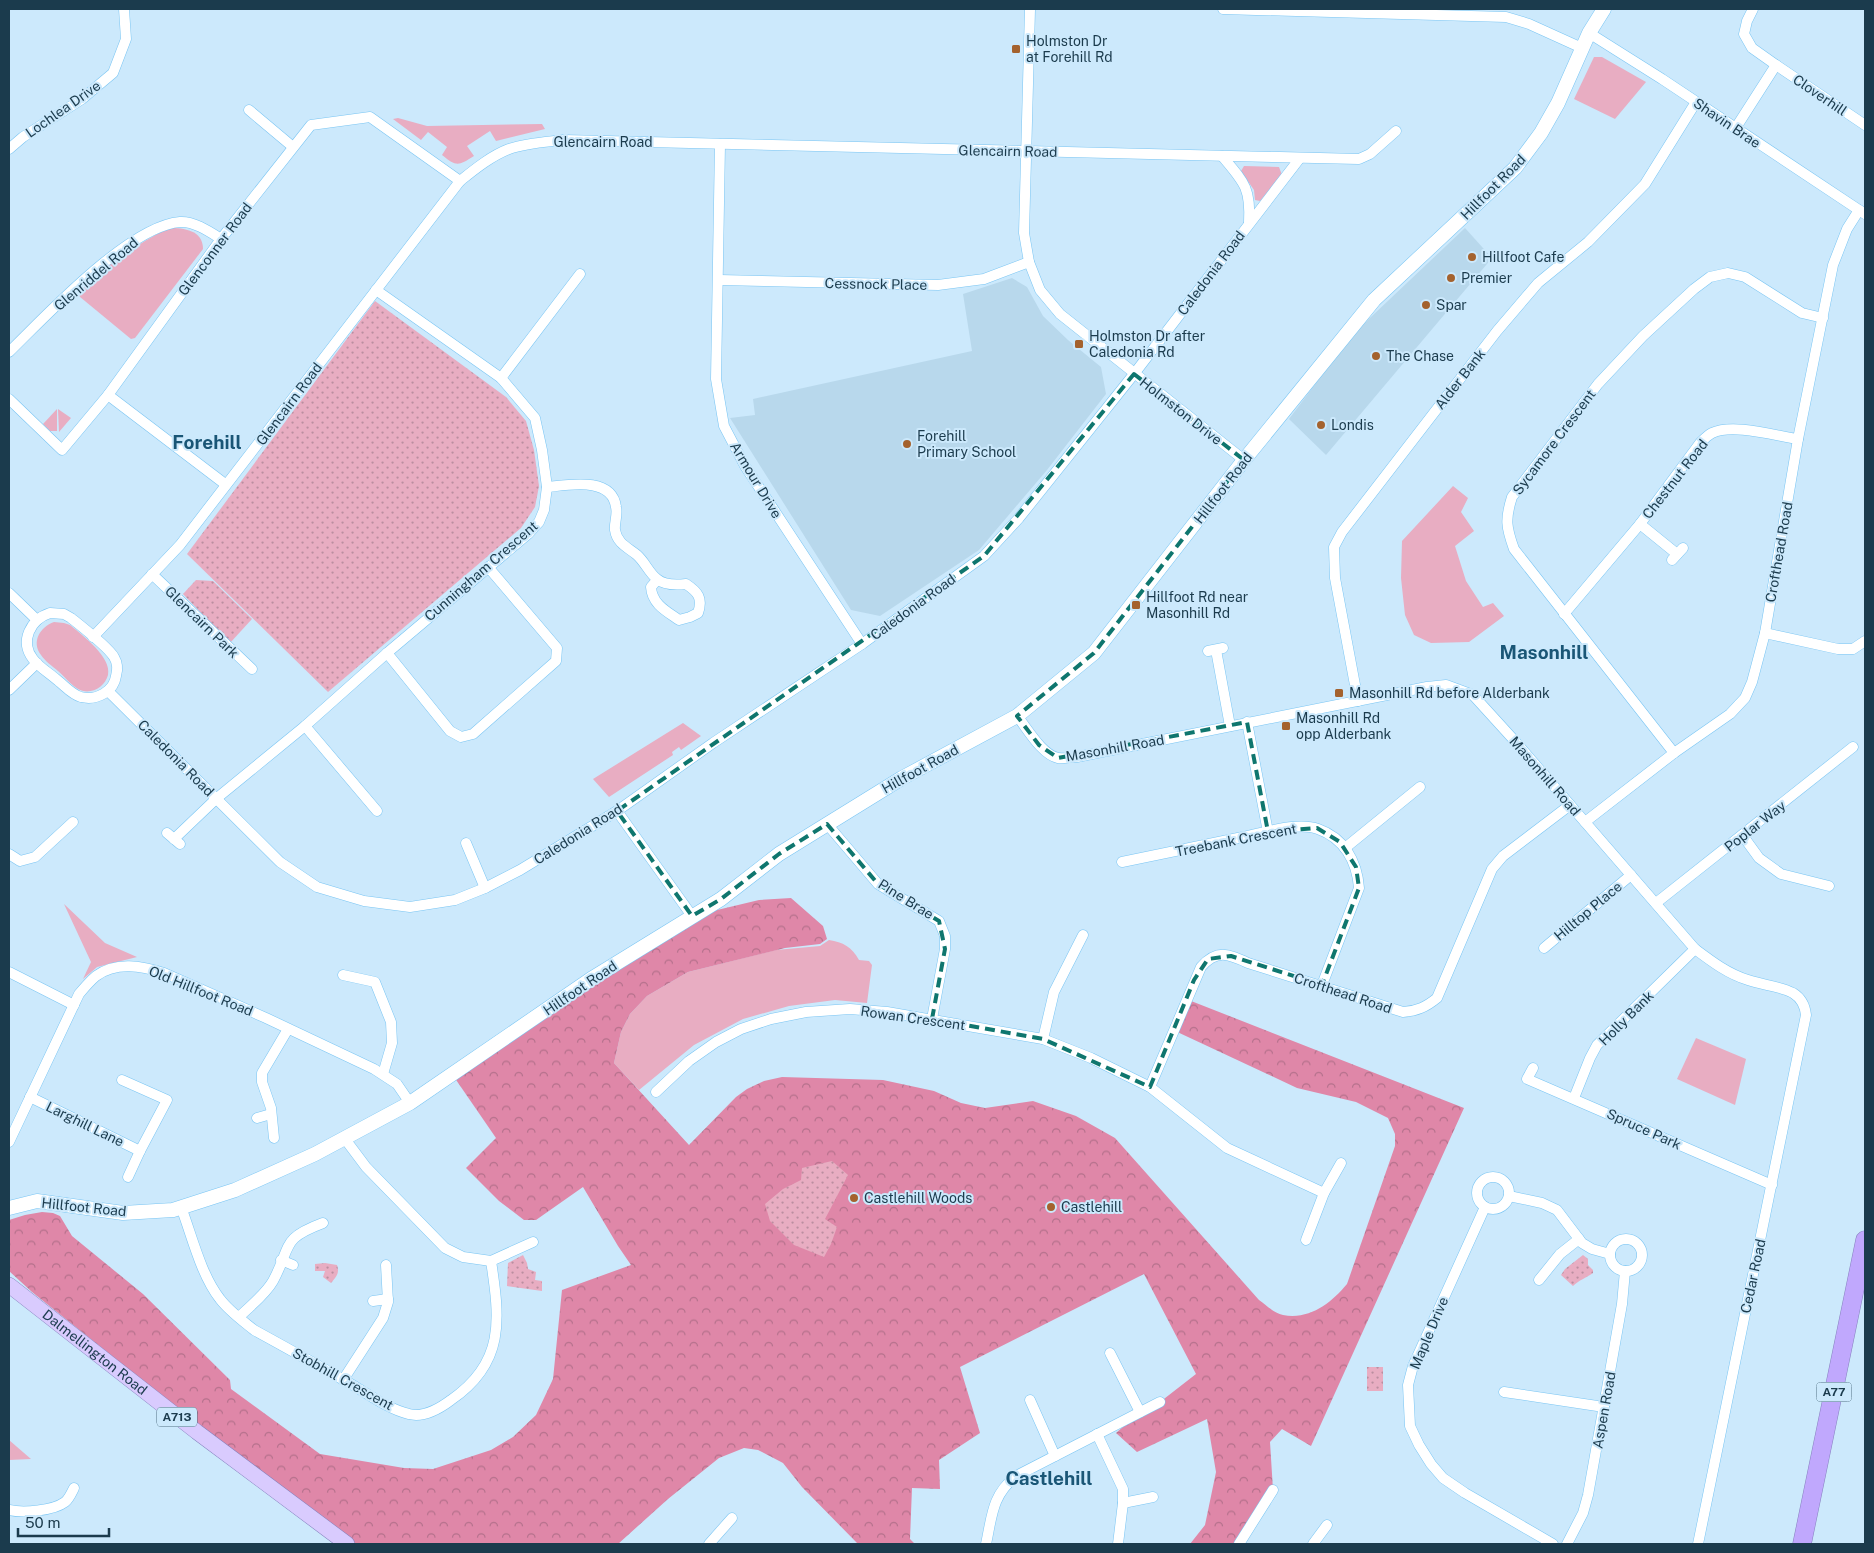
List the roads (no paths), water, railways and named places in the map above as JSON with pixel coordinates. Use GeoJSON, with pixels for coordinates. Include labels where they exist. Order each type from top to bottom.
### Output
{"type":"FeatureCollection","features":[{"type":"Feature","properties":{"kind":"highway","name":"A77"},"geometry":{"type":"LineString","coordinates":[[1802,1544],[1865,1240]]}},
{"type":"Feature","properties":{"kind":"main road","name":"Dalmellington Road"},"geometry":{"type":"LineString","coordinates":[[9,1286],[196,1432],[347,1544]]}},
{"type":"Feature","properties":{"kind":"street","name":"Lochlea Drive"},"geometry":{"type":"LineString","coordinates":[[9,149],[23,137],[82,99],[113,73],[126,39],[124,9]]}},
{"type":"Feature","properties":{"kind":"street","name":"Holmston Drive"},"geometry":{"type":"LineString","coordinates":[[1030,9],[1024,233],[1029,262],[1040,290],[1060,314],[1244,460]]}},
{"type":"Feature","properties":{"kind":"street"},"geometry":{"type":"LineString","coordinates":[[1223,9],[1478,12],[1506,17],[1529,24],[1582,48]]}},
{"type":"Feature","properties":{"kind":"street","name":"Hillfoot Road"},"geometry":{"type":"LineString","coordinates":[[9,1208],[37,1201],[123,1213],[148,1212],[181,1207],[235,1190],[345,1139],[410,1103],[591,979],[721,899],[779,854],[902,778],[1017,716],[1094,653],[1244,460],[1374,300],[1515,168],[1529,151],[1558,103],[1589,33],[1604,9]]}},
{"type":"Feature","properties":{"kind":"street","name":"Cloverhill"},"geometry":{"type":"LineString","coordinates":[[1753,9],[1747,21],[1744,34],[1752,48],[1865,124]]}},
{"type":"Feature","properties":{"kind":"street","name":"Shavin Brae"},"geometry":{"type":"LineString","coordinates":[[1589,33],[1862,212]]}},
{"type":"Feature","properties":{"kind":"street"},"geometry":{"type":"LineString","coordinates":[[1736,129],[1776,65]]}},
{"type":"Feature","properties":{"kind":"street","name":"Alder Bank"},"geometry":{"type":"LineString","coordinates":[[1358,701],[1335,578],[1334,547],[1342,532],[1497,331],[1538,283],[1588,242],[1645,184],[1696,102]]}},
{"type":"Feature","properties":{"kind":"street"},"geometry":{"type":"LineString","coordinates":[[249,110],[293,147]]}},
{"type":"Feature","properties":{"kind":"street","name":"Glenconner Road"},"geometry":{"type":"LineString","coordinates":[[9,399],[62,450],[108,395],[221,239],[311,125],[370,117],[460,181]]}},
{"type":"Feature","properties":{"kind":"street","name":"Glencairn Road"},"geometry":{"type":"LineString","coordinates":[[93,637],[180,545],[225,484],[251,454],[460,181],[484,162],[509,149],[563,140],[1358,159],[1370,154],[1396,131]]}},
{"type":"Feature","properties":{"kind":"street","name":"Armour Drive"},"geometry":{"type":"LineString","coordinates":[[720,144],[716,379],[724,426],[745,466],[862,644]]}},
{"type":"Feature","properties":{"kind":"street","name":"Caledonia Road"},"geometry":{"type":"LineString","coordinates":[[1222,156],[1243,180],[1249,196],[1249,224]]}},
{"type":"Feature","properties":{"kind":"street","name":"Caledonia Road"},"geometry":{"type":"LineString","coordinates":[[108,691],[280,862],[318,887],[364,901],[410,907],[455,900],[485,888],[520,870],[617,811],[713,743],[862,644],[984,556],[1019,518],[1134,374],[1300,158]]}},
{"type":"Feature","properties":{"kind":"street","name":"Crofthead Road"},"geometry":{"type":"LineString","coordinates":[[1585,822],[1674,753],[1730,714],[1745,698],[1752,682],[1765,633],[1798,439],[1834,264],[1839,246],[1847,229],[1862,212]]}},
{"type":"Feature","properties":{"kind":"street","name":"Glenriddel Road"},"geometry":{"type":"LineString","coordinates":[[9,352],[76,287],[122,249],[147,233],[163,225],[182,221],[198,226],[221,239]]}},
{"type":"Feature","properties":{"kind":"street","name":"Cessnock Place"},"geometry":{"type":"LineString","coordinates":[[719,280],[938,285],[984,279],[1029,262]]}},
{"type":"Feature","properties":{"kind":"street","name":"Sycamore Crescent"},"geometry":{"type":"LineString","coordinates":[[1674,753],[1514,549],[1507,530],[1507,513],[1512,497],[1598,384],[1643,336],[1694,289],[1710,277],[1728,273],[1745,277],[1802,313],[1824,318]]}},
{"type":"Feature","properties":{"kind":"street"},"geometry":{"type":"LineString","coordinates":[[501,378],[580,274]]}},
{"type":"Feature","properties":{"kind":"street","name":"Cunningham Crescent"},"geometry":{"type":"LineString","coordinates":[[173,839],[217,798],[305,726],[539,522],[544,510],[546,487],[542,450],[535,418],[501,378],[376,290]]}},
{"type":"Feature","properties":{"kind":"street"},"geometry":{"type":"LineString","coordinates":[[108,395],[225,484]]}},
{"type":"Feature","properties":{"kind":"street","name":"Chestnut Road"},"geometry":{"type":"LineString","coordinates":[[1564,614],[1640,524],[1700,443],[1711,433],[1722,430],[1747,431],[1798,439]]}},
{"type":"Feature","properties":{"kind":"street"},"geometry":{"type":"LineString","coordinates":[[546,487],[576,484],[598,486],[611,494],[616,506],[615,531],[621,542],[628,550],[637,554],[657,580],[674,585],[686,584],[693,589],[699,596],[701,604],[698,613],[679,620],[659,606],[651,596],[651,586],[657,580]]}},
{"type":"Feature","properties":{"kind":"street","name":"Chestnut Road"},"geometry":{"type":"LineString","coordinates":[[1640,524],[1678,554]]}},
{"type":"Feature","properties":{"kind":"street"},"geometry":{"type":"LineString","coordinates":[[387,653],[450,731],[460,737],[473,734],[480,729],[556,661],[557,655],[557,648],[488,567]]}},
{"type":"Feature","properties":{"kind":"street","name":"Glencairn Park"},"geometry":{"type":"LineString","coordinates":[[152,574],[252,669]]}},
{"type":"Feature","properties":{"kind":"street"},"geometry":{"type":"LineString","coordinates":[[9,593],[37,620]]}},
{"type":"Feature","properties":{"kind":"street"},"geometry":{"type":"LineString","coordinates":[[50,614],[64,614],[113,654],[117,666],[115,680],[108,691],[93,698],[75,695],[37,663],[29,651],[27,639],[30,628],[37,620],[50,614]]}},
{"type":"Feature","properties":{"kind":"street"},"geometry":{"type":"LineString","coordinates":[[1765,633],[1838,649],[1853,649],[1865,641]]}},
{"type":"Feature","properties":{"kind":"street"},"geometry":{"type":"LineString","coordinates":[[1216,650],[1230,726]]}},
{"type":"Feature","properties":{"kind":"street"},"geometry":{"type":"LineString","coordinates":[[9,690],[37,663]]}},
{"type":"Feature","properties":{"kind":"street","name":"Masonhill Road"},"geometry":{"type":"LineString","coordinates":[[1017,716],[1038,745],[1048,754],[1058,758],[1077,756],[1426,687],[1446,685],[1473,695],[1695,949],[1724,969],[1746,980],[1792,993],[1806,1007]]}},
{"type":"Feature","properties":{"kind":"street"},"geometry":{"type":"LineString","coordinates":[[1247,722],[1268,832]]}},
{"type":"Feature","properties":{"kind":"street"},"geometry":{"type":"LineString","coordinates":[[305,726],[377,810]]}},
{"type":"Feature","properties":{"kind":"street","name":"Poplar Way"},"geometry":{"type":"LineString","coordinates":[[1656,903],[1853,748]]}},
{"type":"Feature","properties":{"kind":"street"},"geometry":{"type":"LineString","coordinates":[[1345,848],[1420,788]]}},
{"type":"Feature","properties":{"kind":"street","name":"Crofthead Road"},"geometry":{"type":"LineString","coordinates":[[1150,1087],[1194,980],[1208,959],[1220,954],[1403,1012],[1417,1011],[1428,1006],[1437,998],[1492,869],[1503,856],[1570,805]]}},
{"type":"Feature","properties":{"kind":"street"},"geometry":{"type":"LineString","coordinates":[[617,811],[692,916]]}},
{"type":"Feature","properties":{"kind":"street"},"geometry":{"type":"LineString","coordinates":[[9,854],[20,861],[35,857],[73,822]]}},
{"type":"Feature","properties":{"kind":"street","name":"Pine Brae"},"geometry":{"type":"LineString","coordinates":[[827,824],[878,884],[939,921],[945,936],[945,949],[932,1019]]}},
{"type":"Feature","properties":{"kind":"street","name":"Treebank Crescent"},"geometry":{"type":"LineString","coordinates":[[1122,862],[1288,828],[1317,828],[1333,836],[1354,860],[1359,888],[1322,985]]}},
{"type":"Feature","properties":{"kind":"street"},"geometry":{"type":"LineString","coordinates":[[1743,836],[1759,858],[1781,874],[1829,886]]}},
{"type":"Feature","properties":{"kind":"street"},"geometry":{"type":"LineString","coordinates":[[466,843],[485,888]]}},
{"type":"Feature","properties":{"kind":"street","name":"Hilltop Place"},"geometry":{"type":"LineString","coordinates":[[1544,948],[1631,875]]}},
{"type":"Feature","properties":{"kind":"street"},"geometry":{"type":"LineString","coordinates":[[1043,1039],[1054,992],[1083,936]]}},
{"type":"Feature","properties":{"kind":"street","name":"Holly Bank"},"geometry":{"type":"LineString","coordinates":[[1574,1098],[1597,1045],[1695,949]]}},
{"type":"Feature","properties":{"kind":"street","name":"Old Hillfoot Road"},"geometry":{"type":"LineString","coordinates":[[9,1142],[79,994],[96,976],[115,968],[130,965],[164,973],[374,1069],[398,1084],[410,1103]]}},
{"type":"Feature","properties":{"kind":"street"},"geometry":{"type":"LineString","coordinates":[[9,972],[74,1005]]}},
{"type":"Feature","properties":{"kind":"street"},"geometry":{"type":"LineString","coordinates":[[344,975],[375,982],[391,1022],[392,1044],[383,1074]]}},
{"type":"Feature","properties":{"kind":"street","name":"Cedar Road"},"geometry":{"type":"LineString","coordinates":[[1698,1544],[1772,1185],[1806,1015],[1806,1007]]}},
{"type":"Feature","properties":{"kind":"street","name":"Rowan Crescent"},"geometry":{"type":"LineString","coordinates":[[656,1092],[689,1061],[716,1042],[770,1019],[806,1012],[850,1009],[887,1012],[1043,1039],[1091,1058],[1150,1087],[1227,1148],[1324,1193]]}},
{"type":"Feature","properties":{"kind":"street"},"geometry":{"type":"LineString","coordinates":[[274,1138],[271,1108],[262,1082],[262,1073],[288,1029]]}},
{"type":"Feature","properties":{"kind":"street","name":"Spruce Park"},"geometry":{"type":"LineString","coordinates":[[1533,1068],[1527,1079],[1772,1185]]}},
{"type":"Feature","properties":{"kind":"street","name":"Larghill Lane"},"geometry":{"type":"LineString","coordinates":[[122,1080],[166,1100],[128,1177]]}},
{"type":"Feature","properties":{"kind":"street","name":"Larghill Lane"},"geometry":{"type":"LineString","coordinates":[[30,1098],[140,1151]]}},
{"type":"Feature","properties":{"kind":"street"},"geometry":{"type":"LineString","coordinates":[[257,1118],[271,1114]]}},
{"type":"Feature","properties":{"kind":"street"},"geometry":{"type":"LineString","coordinates":[[345,1139],[366,1167],[445,1248],[463,1257],[491,1261],[533,1242]]}},
{"type":"Feature","properties":{"kind":"street"},"geometry":{"type":"LineString","coordinates":[[1306,1240],[1324,1193],[1341,1163]]}},
{"type":"Feature","properties":{"kind":"street"},"geometry":{"type":"LineString","coordinates":[[1492,1178],[1503,1181],[1509,1196],[1506,1203],[1500,1208],[1492,1209],[1485,1207],[1481,1203],[1477,1192],[1482,1182],[1492,1178]]}},
{"type":"Feature","properties":{"kind":"street"},"geometry":{"type":"LineString","coordinates":[[1509,1196],[1542,1203],[1556,1210],[1582,1243],[1592,1249],[1610,1254]]}},
{"type":"Feature","properties":{"kind":"street","name":"Stobhill Crescent"},"geometry":{"type":"LineString","coordinates":[[181,1207],[203,1269],[220,1299],[238,1318],[254,1330],[382,1402],[409,1414],[428,1414],[465,1390],[485,1367],[497,1329],[497,1309],[491,1261]]}},
{"type":"Feature","properties":{"kind":"street","name":"Maple Drive"},"geometry":{"type":"LineString","coordinates":[[1485,1207],[1413,1366],[1408,1386],[1410,1426],[1418,1445],[1443,1478],[1465,1493],[1553,1544]]}},
{"type":"Feature","properties":{"kind":"street"},"geometry":{"type":"LineString","coordinates":[[238,1318],[272,1282],[290,1240],[305,1229],[323,1223]]}},
{"type":"Feature","properties":{"kind":"street"},"geometry":{"type":"LineString","coordinates":[[1539,1280],[1560,1254],[1579,1239]]}},
{"type":"Feature","properties":{"kind":"street"},"geometry":{"type":"LineString","coordinates":[[1629,1240],[1641,1249],[1641,1260],[1635,1268],[1625,1271],[1614,1265],[1610,1254],[1612,1248],[1619,1241],[1629,1240]]}},
{"type":"Feature","properties":{"kind":"street"},"geometry":{"type":"LineString","coordinates":[[281,1260],[293,1265]]}},
{"type":"Feature","properties":{"kind":"street"},"geometry":{"type":"LineString","coordinates":[[344,1380],[383,1318],[388,1300],[386,1265]]}},
{"type":"Feature","properties":{"kind":"street","name":"Aspen Road"},"geometry":{"type":"LineString","coordinates":[[1567,1544],[1586,1504],[1622,1304],[1625,1271]]}},
{"type":"Feature","properties":{"kind":"street"},"geometry":{"type":"LineString","coordinates":[[373,1301],[388,1300]]}},
{"type":"Feature","properties":{"kind":"street"},"geometry":{"type":"LineString","coordinates":[[1110,1353],[1140,1412]]}},
{"type":"Feature","properties":{"kind":"street"},"geometry":{"type":"LineString","coordinates":[[1504,1392],[1604,1407]]}},
{"type":"Feature","properties":{"kind":"street"},"geometry":{"type":"LineString","coordinates":[[1030,1400],[1054,1456]]}},
{"type":"Feature","properties":{"kind":"street"},"geometry":{"type":"LineString","coordinates":[[986,1544],[997,1497],[1004,1485],[1016,1476],[1160,1402]]}},
{"type":"Feature","properties":{"kind":"street"},"geometry":{"type":"LineString","coordinates":[[1098,1434],[1123,1489],[1118,1544]]}},
{"type":"Feature","properties":{"kind":"street"},"geometry":{"type":"LineString","coordinates":[[9,1510],[16,1512],[47,1509],[66,1502],[74,1488]]}},
{"type":"Feature","properties":{"kind":"street"},"geometry":{"type":"LineString","coordinates":[[1239,1544],[1273,1490]]}},
{"type":"Feature","properties":{"kind":"street"},"geometry":{"type":"LineString","coordinates":[[1123,1503],[1153,1497]]}},
{"type":"Feature","properties":{"kind":"street"},"geometry":{"type":"LineString","coordinates":[[709,1544],[732,1518]]}},
{"type":"Feature","properties":{"kind":"street"},"geometry":{"type":"LineString","coordinates":[[1313,1544],[1327,1525]]}},
{"type":"Feature","properties":{"kind":"place","name":"Holmston Dr at Forehill Rd"},"geometry":{"type":"Point","coordinates":[1016,49]}},
{"type":"Feature","properties":{"kind":"place","name":"Hillfoot Cafe"},"geometry":{"type":"Point","coordinates":[1472,257]}},
{"type":"Feature","properties":{"kind":"place","name":"Premier"},"geometry":{"type":"Point","coordinates":[1451,278]}},
{"type":"Feature","properties":{"kind":"place","name":"Spar"},"geometry":{"type":"Point","coordinates":[1426,305]}},
{"type":"Feature","properties":{"kind":"place","name":"Holmston Dr after Caledonia Rd"},"geometry":{"type":"Point","coordinates":[1079,344]}},
{"type":"Feature","properties":{"kind":"place","name":"The Chase"},"geometry":{"type":"Point","coordinates":[1376,356]}},
{"type":"Feature","properties":{"kind":"place","name":"Londis"},"geometry":{"type":"Point","coordinates":[1321,425]}},
{"type":"Feature","properties":{"kind":"place","name":"Forehill Primary School"},"geometry":{"type":"Point","coordinates":[907,444]}},
{"type":"Feature","properties":{"kind":"place","name":"Hillfoot Rd near Masonhill Rd"},"geometry":{"type":"Point","coordinates":[1136,605]}},
{"type":"Feature","properties":{"kind":"place","name":"Masonhill Rd before Alderbank"},"geometry":{"type":"Point","coordinates":[1339,693]}},
{"type":"Feature","properties":{"kind":"place","name":"Masonhill Rd opp Alderbank"},"geometry":{"type":"Point","coordinates":[1286,726]}},
{"type":"Feature","properties":{"kind":"place","name":"Castlehill Woods"},"geometry":{"type":"Point","coordinates":[854,1198]}},
{"type":"Feature","properties":{"kind":"place","name":"Castlehill"},"geometry":{"type":"Point","coordinates":[1051,1207]}},
{"type":"Feature","properties":{"kind":"district","name":"Forehill"},"geometry":{"type":"Point","coordinates":[207,442]}},
{"type":"Feature","properties":{"kind":"district","name":"Masonhill"},"geometry":{"type":"Point","coordinates":[1544,652]}},
{"type":"Feature","properties":{"kind":"district","name":"Castlehill"},"geometry":{"type":"Point","coordinates":[1049,1478]}}]}
